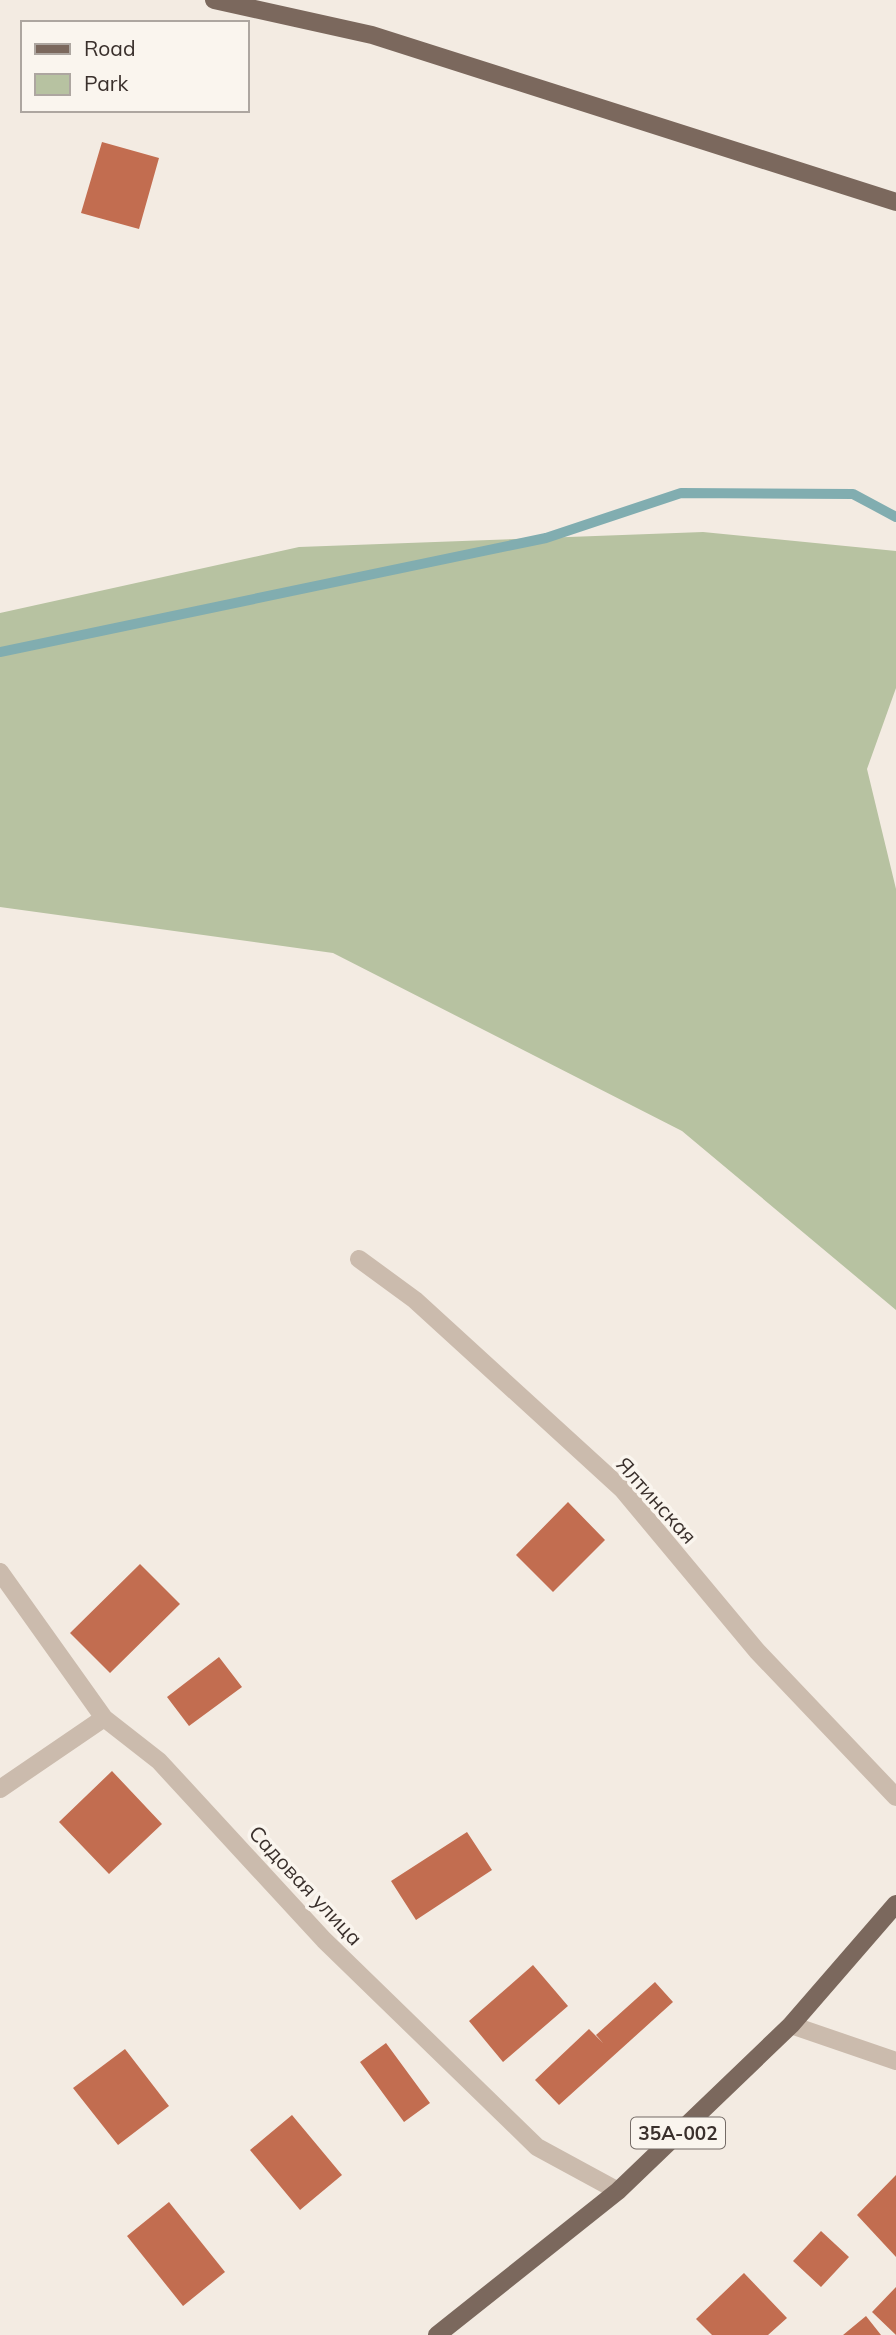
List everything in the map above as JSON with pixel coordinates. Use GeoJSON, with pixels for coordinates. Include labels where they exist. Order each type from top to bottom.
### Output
{"type":"FeatureCollection","features":[{"type":"Feature","properties":{"kind":"main road"},"geometry":{"type":"LineString","coordinates":[[214,0],[372,35],[896,202]]}},
{"type":"Feature","properties":{"kind":"main road","name":"35А-002"},"geometry":{"type":"LineString","coordinates":[[437,2335],[618,2191],[792,2025],[896,1904]]}},
{"type":"Feature","properties":{"kind":"street","name":"Ялтинская"},"geometry":{"type":"LineString","coordinates":[[359,1259],[415,1300],[622,1489],[757,1651],[896,1797]]}},
{"type":"Feature","properties":{"kind":"street","name":"Садовая улица"},"geometry":{"type":"LineString","coordinates":[[0,1572],[104,1718],[159,1761],[324,1940],[537,2147],[618,2191]]}},
{"type":"Feature","properties":{"kind":"street"},"geometry":{"type":"LineString","coordinates":[[0,1789],[104,1718]]}},
{"type":"Feature","properties":{"kind":"street"},"geometry":{"type":"LineString","coordinates":[[792,2025],[896,2060]]}},
{"type":"Feature","properties":{"kind":"green space"},"geometry":{"type":"Polygon","coordinates":[[[703,532],[896,551],[896,688],[867,769],[896,889],[896,1310],[682,1131],[333,953],[0,907],[0,613],[299,547],[703,532]]]}},
{"type":"Feature","properties":{"kind":"building"},"geometry":{"type":"Polygon","coordinates":[[[102,142],[159,158],[139,229],[81,213],[102,142]]]}},
{"type":"Feature","properties":{"kind":"building"},"geometry":{"type":"Polygon","coordinates":[[[568,1502],[605,1540],[553,1592],[516,1555],[568,1502]]]}},
{"type":"Feature","properties":{"kind":"building"},"geometry":{"type":"Polygon","coordinates":[[[140,1564],[180,1604],[110,1673],[70,1633],[140,1564]]]}},
{"type":"Feature","properties":{"kind":"building"},"geometry":{"type":"Polygon","coordinates":[[[219,1657],[242,1687],[189,1726],[167,1697],[219,1657]]]}},
{"type":"Feature","properties":{"kind":"building"},"geometry":{"type":"Polygon","coordinates":[[[112,1771],[162,1824],[109,1874],[59,1822],[112,1771]]]}},
{"type":"Feature","properties":{"kind":"building"},"geometry":{"type":"Polygon","coordinates":[[[467,1832],[492,1870],[416,1920],[391,1881],[467,1832]]]}},
{"type":"Feature","properties":{"kind":"building"},"geometry":{"type":"Polygon","coordinates":[[[533,1965],[568,2006],[503,2062],[469,2021],[533,1965]]]}},
{"type":"Feature","properties":{"kind":"building"},"geometry":{"type":"Polygon","coordinates":[[[655,1982],[673,2002],[559,2105],[535,2080],[589,2029],[603,2043],[596,2035],[655,1982]]]}},
{"type":"Feature","properties":{"kind":"building"},"geometry":{"type":"Polygon","coordinates":[[[386,2043],[430,2103],[404,2122],[360,2062],[386,2043]]]}},
{"type":"Feature","properties":{"kind":"building"},"geometry":{"type":"Polygon","coordinates":[[[125,2049],[169,2106],[118,2145],[73,2088],[125,2049]]]}},
{"type":"Feature","properties":{"kind":"building"},"geometry":{"type":"Polygon","coordinates":[[[292,2115],[342,2175],[300,2210],[250,2150],[292,2115]]]}},
{"type":"Feature","properties":{"kind":"building"},"geometry":{"type":"Polygon","coordinates":[[[896,2175],[896,2257],[857,2215],[896,2175]]]}},
{"type":"Feature","properties":{"kind":"building"},"geometry":{"type":"Polygon","coordinates":[[[169,2202],[225,2272],[183,2306],[127,2236],[169,2202]]]}},
{"type":"Feature","properties":{"kind":"building"},"geometry":{"type":"Polygon","coordinates":[[[821,2231],[849,2257],[821,2287],[793,2261],[821,2231]]]}},
{"type":"Feature","properties":{"kind":"building"},"geometry":{"type":"Polygon","coordinates":[[[744,2273],[787,2318],[768,2335],[712,2335],[696,2319],[744,2273]]]}},
{"type":"Feature","properties":{"kind":"building"},"geometry":{"type":"Polygon","coordinates":[[[896,2287],[896,2335],[872,2312],[896,2287]]]}},
{"type":"Feature","properties":{"kind":"building"},"geometry":{"type":"Polygon","coordinates":[[[866,2316],[881,2335],[843,2335],[866,2316]]]}},
{"type":"Feature","properties":{"kind":"waterway"},"geometry":{"type":"LineString","coordinates":[[0,652],[546,538],[681,493],[853,494],[896,517]]}}]}
